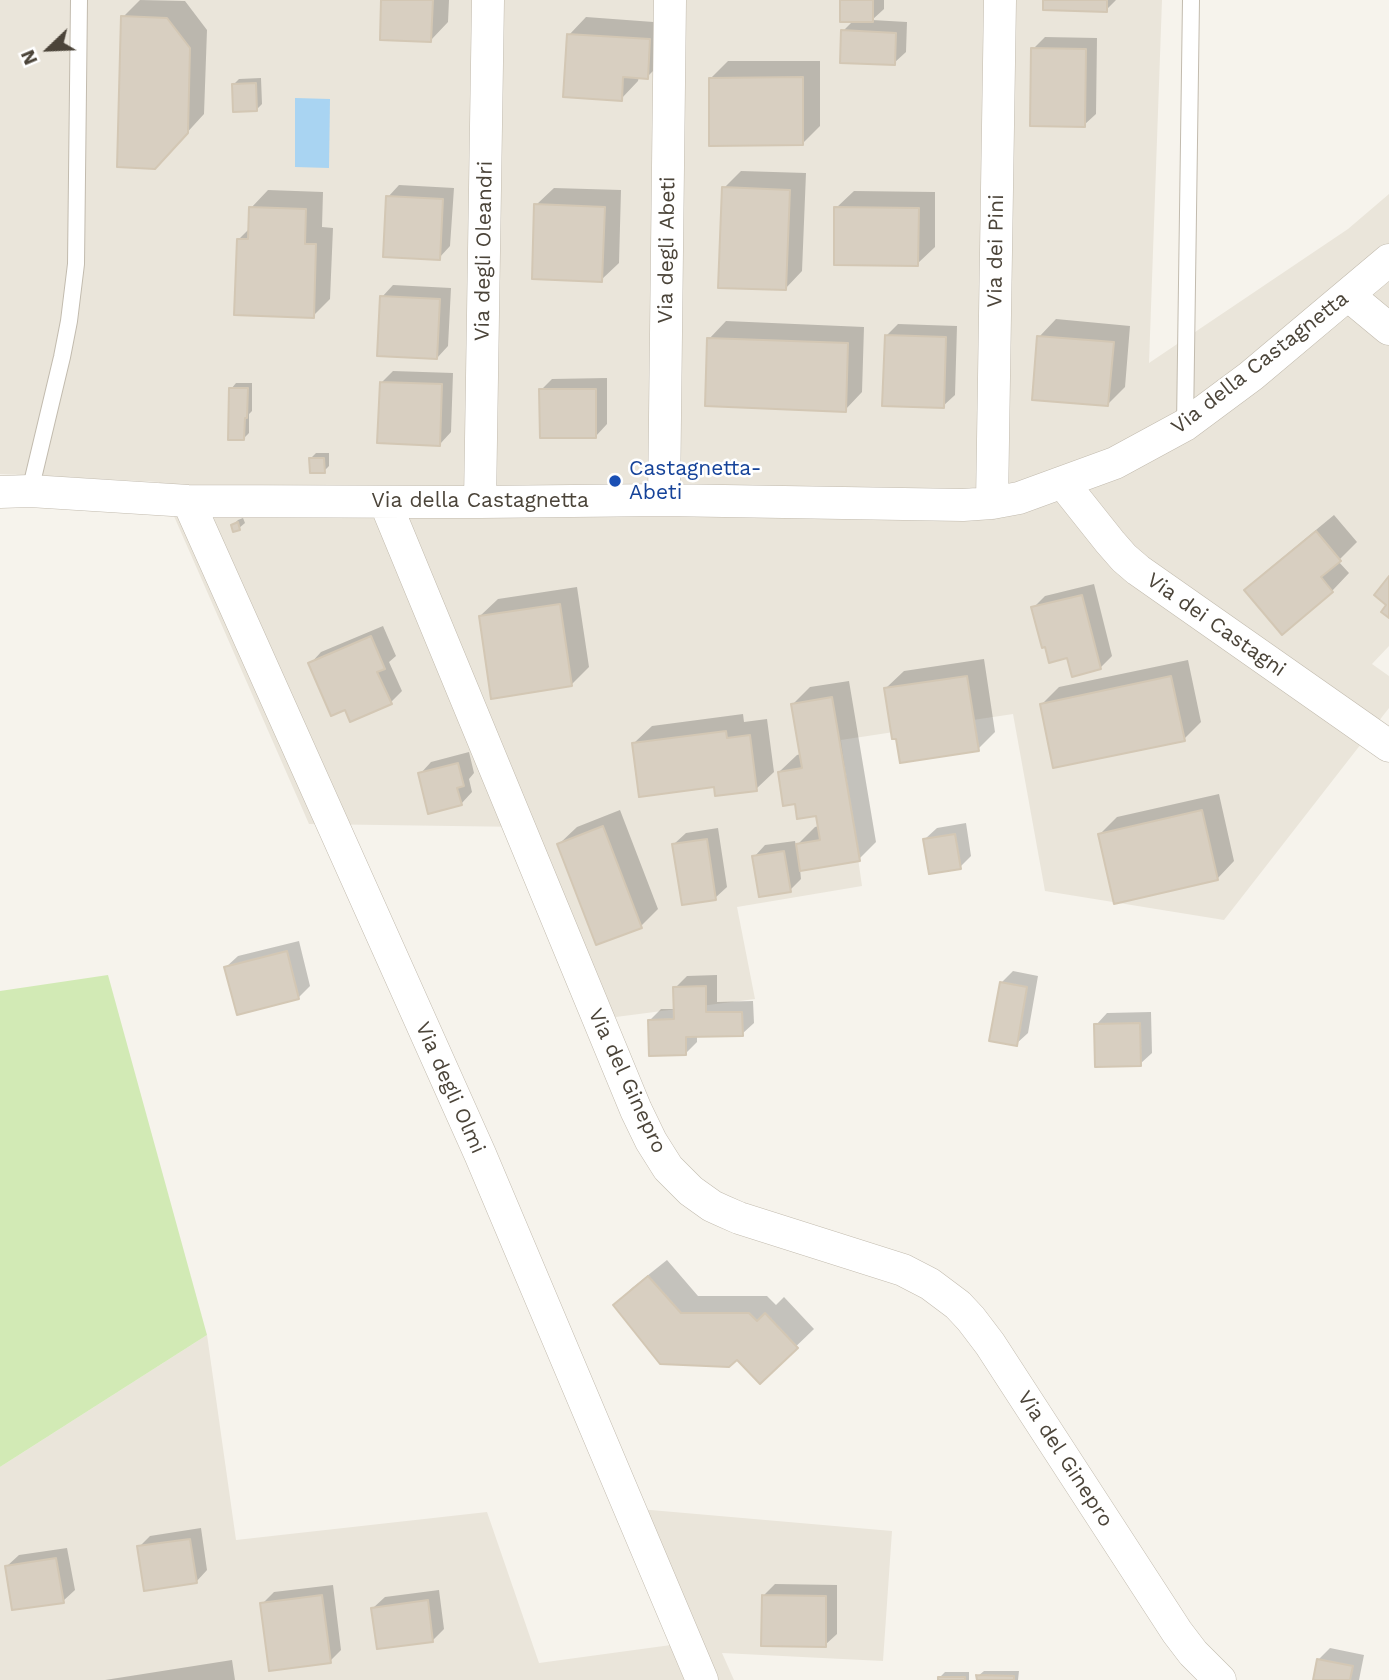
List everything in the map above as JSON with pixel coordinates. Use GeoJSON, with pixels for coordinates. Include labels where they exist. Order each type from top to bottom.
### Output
{"type":"FeatureCollection","features":[{"type":"Feature","properties":{"kind":"street","name":"Via degli Oleandri"},"geometry":{"type":"LineString","coordinates":[[480,502],[488,0]]}},
{"type":"Feature","properties":{"kind":"street","name":"Via degli Abeti"},"geometry":{"type":"LineString","coordinates":[[664,500],[670,0]]}},
{"type":"Feature","properties":{"kind":"street","name":"Via dei Pini"},"geometry":{"type":"LineString","coordinates":[[992,503],[1000,0]]}},
{"type":"Feature","properties":{"kind":"street","name":"Via della Castagnetta"},"geometry":{"type":"LineString","coordinates":[[15,492],[188,501],[664,500],[963,505],[992,503],[1019,498],[1115,463],[1185,425],[1251,376],[1389,260]]}},
{"type":"Feature","properties":{"kind":"street"},"geometry":{"type":"LineString","coordinates":[[1348,295],[1389,329]]}},
{"type":"Feature","properties":{"kind":"street","name":"Via dei Castagni"},"geometry":{"type":"LineString","coordinates":[[1063,483],[1124,558],[1389,746]]}},
{"type":"Feature","properties":{"kind":"street","name":"Via degli Olmi"},"geometry":{"type":"LineString","coordinates":[[188,501],[480,1153],[702,1680]]}},
{"type":"Feature","properties":{"kind":"street","name":"Via del Ginepro"},"geometry":{"type":"LineString","coordinates":[[385,502],[636,1110],[658,1153],[678,1179],[712,1206],[739,1218],[903,1270],[930,1284],[957,1306],[990,1344],[1177,1632],[1220,1680]]}},
{"type":"Feature","properties":{"kind":"lane"},"geometry":{"type":"LineString","coordinates":[[15,492],[67,333],[76,264],[79,0]]}},
{"type":"Feature","properties":{"kind":"lane"},"geometry":{"type":"LineString","coordinates":[[1185,425],[1191,0]]}},
{"type":"Feature","properties":{"kind":"shaded area"},"geometry":{"type":"Polygon","coordinates":[[[0,0],[1162,0],[1149,363],[1348,229],[1389,194],[1389,646],[1372,664],[1389,676],[1389,708],[1224,920],[1045,891],[1013,714],[841,740],[862,886],[737,907],[755,999],[608,1018],[524,827],[309,824],[159,482],[0,474],[0,0]]]}},
{"type":"Feature","properties":{"kind":"shaded area"},"geometry":{"type":"Polygon","coordinates":[[[207,1335],[236,1540],[487,1512],[539,1663],[671,1645],[616,1507],[892,1531],[883,1661],[722,1653],[734,1680],[0,1680],[0,1467],[207,1335]]]}},
{"type":"Feature","properties":{"kind":"green space"},"geometry":{"type":"Polygon","coordinates":[[[108,975],[207,1335],[0,1467],[0,991],[108,975]]]}},
{"type":"Feature","properties":{"kind":"water"},"geometry":{"type":"Polygon","coordinates":[[[295,98],[330,99],[329,168],[295,167],[295,98]]]}},
{"type":"Feature","properties":{"kind":"building"},"geometry":{"type":"Polygon","coordinates":[[[381,0],[433,0],[431,42],[380,40],[381,0]]]}},
{"type":"Feature","properties":{"kind":"building"},"geometry":{"type":"Polygon","coordinates":[[[840,0],[873,0],[873,22],[840,22],[840,0]]]}},
{"type":"Feature","properties":{"kind":"building"},"geometry":{"type":"Polygon","coordinates":[[[1043,0],[1107,0],[1107,12],[1043,10],[1043,0]]]}},
{"type":"Feature","properties":{"kind":"building"},"geometry":{"type":"Polygon","coordinates":[[[121,16],[167,18],[190,48],[188,133],[155,169],[117,167],[121,16]]]}},
{"type":"Feature","properties":{"kind":"building"},"geometry":{"type":"Polygon","coordinates":[[[841,30],[896,33],[895,65],[840,63],[841,30]]]}},
{"type":"Feature","properties":{"kind":"building"},"geometry":{"type":"Polygon","coordinates":[[[567,34],[650,39],[648,79],[623,77],[622,101],[563,97],[567,34]]]}},
{"type":"Feature","properties":{"kind":"building"},"geometry":{"type":"Polygon","coordinates":[[[1031,48],[1086,49],[1085,127],[1030,126],[1031,48]]]}},
{"type":"Feature","properties":{"kind":"building"},"geometry":{"type":"Polygon","coordinates":[[[803,77],[803,145],[709,146],[709,78],[803,77]]]}},
{"type":"Feature","properties":{"kind":"building"},"geometry":{"type":"Polygon","coordinates":[[[256,83],[257,111],[233,112],[232,84],[256,83]]]}},
{"type":"Feature","properties":{"kind":"building"},"geometry":{"type":"Polygon","coordinates":[[[722,187],[790,190],[786,290],[718,288],[722,187]]]}},
{"type":"Feature","properties":{"kind":"building"},"geometry":{"type":"Polygon","coordinates":[[[386,196],[443,199],[440,260],[383,257],[386,196]]]}},
{"type":"Feature","properties":{"kind":"building"},"geometry":{"type":"Polygon","coordinates":[[[534,204],[605,207],[602,282],[532,279],[534,204]]]}},
{"type":"Feature","properties":{"kind":"building"},"geometry":{"type":"Polygon","coordinates":[[[249,207],[306,209],[305,244],[316,244],[314,318],[234,315],[237,239],[248,239],[249,207]]]}},
{"type":"Feature","properties":{"kind":"building"},"geometry":{"type":"Polygon","coordinates":[[[834,207],[919,208],[918,266],[834,265],[834,207]]]}},
{"type":"Feature","properties":{"kind":"building"},"geometry":{"type":"Polygon","coordinates":[[[380,296],[440,299],[437,359],[377,356],[380,296]]]}},
{"type":"Feature","properties":{"kind":"building"},"geometry":{"type":"Polygon","coordinates":[[[885,335],[946,337],[944,408],[882,406],[885,335]]]}},
{"type":"Feature","properties":{"kind":"building"},"geometry":{"type":"Polygon","coordinates":[[[1037,336],[1114,342],[1108,406],[1032,400],[1037,336]]]}},
{"type":"Feature","properties":{"kind":"building"},"geometry":{"type":"Polygon","coordinates":[[[707,338],[848,343],[846,412],[705,406],[707,338]]]}},
{"type":"Feature","properties":{"kind":"building"},"geometry":{"type":"Polygon","coordinates":[[[380,382],[442,384],[440,446],[377,443],[380,382]]]}},
{"type":"Feature","properties":{"kind":"building"},"geometry":{"type":"Polygon","coordinates":[[[229,388],[248,388],[244,440],[228,440],[229,388]]]}},
{"type":"Feature","properties":{"kind":"building"},"geometry":{"type":"Polygon","coordinates":[[[539,389],[596,389],[596,438],[540,438],[539,389]]]}},
{"type":"Feature","properties":{"kind":"building"},"geometry":{"type":"Polygon","coordinates":[[[309,458],[324,458],[325,473],[310,473],[309,458]]]}},
{"type":"Feature","properties":{"kind":"building"},"geometry":{"type":"Polygon","coordinates":[[[238,522],[240,530],[233,532],[231,525],[238,522]]]}},
{"type":"Feature","properties":{"kind":"building"},"geometry":{"type":"Polygon","coordinates":[[[1316,531],[1341,561],[1321,577],[1333,592],[1282,635],[1244,590],[1316,531]]]}},
{"type":"Feature","properties":{"kind":"building"},"geometry":{"type":"Polygon","coordinates":[[[1389,576],[1389,618],[1381,612],[1386,605],[1374,595],[1389,576]]]}},
{"type":"Feature","properties":{"kind":"building"},"geometry":{"type":"Polygon","coordinates":[[[1082,595],[1101,669],[1072,677],[1067,658],[1049,663],[1031,607],[1082,595]]]}},
{"type":"Feature","properties":{"kind":"building"},"geometry":{"type":"Polygon","coordinates":[[[560,604],[572,686],[491,699],[479,616],[560,604]]]}},
{"type":"Feature","properties":{"kind":"building"},"geometry":{"type":"Polygon","coordinates":[[[371,636],[385,669],[377,672],[392,704],[350,722],[345,710],[331,716],[308,663],[371,636]]]}},
{"type":"Feature","properties":{"kind":"building"},"geometry":{"type":"Polygon","coordinates":[[[967,676],[979,751],[900,763],[896,739],[892,739],[884,688],[967,676]]]}},
{"type":"Feature","properties":{"kind":"building"},"geometry":{"type":"Polygon","coordinates":[[[1171,676],[1185,741],[1053,768],[1040,704],[1171,676]]]}},
{"type":"Feature","properties":{"kind":"building"},"geometry":{"type":"Polygon","coordinates":[[[832,697],[860,861],[800,871],[796,844],[820,840],[816,816],[797,819],[795,804],[783,806],[778,772],[802,768],[791,704],[832,697]]]}},
{"type":"Feature","properties":{"kind":"building"},"geometry":{"type":"Polygon","coordinates":[[[726,731],[727,738],[750,735],[757,791],[715,796],[714,787],[639,797],[632,743],[726,731]]]}},
{"type":"Feature","properties":{"kind":"building"},"geometry":{"type":"Polygon","coordinates":[[[458,763],[464,786],[457,788],[462,805],[428,814],[418,773],[458,763]]]}},
{"type":"Feature","properties":{"kind":"building"},"geometry":{"type":"Polygon","coordinates":[[[1202,810],[1218,880],[1114,904],[1098,834],[1202,810]]]}},
{"type":"Feature","properties":{"kind":"building"},"geometry":{"type":"Polygon","coordinates":[[[603,826],[642,928],[596,945],[557,844],[603,826]]]}},
{"type":"Feature","properties":{"kind":"building"},"geometry":{"type":"Polygon","coordinates":[[[955,834],[961,869],[929,874],[923,839],[955,834]]]}},
{"type":"Feature","properties":{"kind":"building"},"geometry":{"type":"Polygon","coordinates":[[[707,839],[716,900],[682,905],[672,844],[707,839]]]}},
{"type":"Feature","properties":{"kind":"building"},"geometry":{"type":"Polygon","coordinates":[[[784,851],[791,892],[759,897],[752,856],[784,851]]]}},
{"type":"Feature","properties":{"kind":"building"},"geometry":{"type":"Polygon","coordinates":[[[287,951],[299,999],[237,1015],[224,967],[287,951]]]}},
{"type":"Feature","properties":{"kind":"building"},"geometry":{"type":"Polygon","coordinates":[[[1000,982],[1027,987],[1017,1046],[989,1041],[1000,982]]]}},
{"type":"Feature","properties":{"kind":"building"},"geometry":{"type":"Polygon","coordinates":[[[706,986],[706,1012],[742,1012],[743,1036],[686,1037],[686,1055],[649,1056],[648,1020],[674,1019],[673,987],[706,986]]]}},
{"type":"Feature","properties":{"kind":"building"},"geometry":{"type":"Polygon","coordinates":[[[1140,1023],[1141,1066],[1095,1067],[1094,1024],[1140,1023]]]}},
{"type":"Feature","properties":{"kind":"building"},"geometry":{"type":"Polygon","coordinates":[[[648,1276],[681,1313],[749,1313],[757,1321],[765,1313],[798,1348],[760,1384],[737,1360],[729,1367],[660,1364],[613,1305],[648,1276]]]}},
{"type":"Feature","properties":{"kind":"building"},"geometry":{"type":"Polygon","coordinates":[[[190,1539],[197,1583],[144,1591],[137,1546],[190,1539]]]}},
{"type":"Feature","properties":{"kind":"building"},"geometry":{"type":"Polygon","coordinates":[[[56,1558],[64,1603],[12,1610],[5,1566],[56,1558]]]}},
{"type":"Feature","properties":{"kind":"building"},"geometry":{"type":"Polygon","coordinates":[[[322,1595],[331,1663],[269,1671],[260,1603],[322,1595]]]}},
{"type":"Feature","properties":{"kind":"building"},"geometry":{"type":"Polygon","coordinates":[[[762,1595],[826,1596],[826,1647],[761,1646],[762,1595]]]}},
{"type":"Feature","properties":{"kind":"building"},"geometry":{"type":"Polygon","coordinates":[[[428,1600],[433,1642],[377,1649],[371,1608],[428,1600]]]}},
{"type":"Feature","properties":{"kind":"building"},"geometry":{"type":"Polygon","coordinates":[[[1317,1659],[1353,1666],[1350,1680],[1313,1680],[1317,1659]]]}},
{"type":"Feature","properties":{"kind":"building"},"geometry":{"type":"Polygon","coordinates":[[[976,1675],[1014,1676],[1014,1680],[977,1680],[976,1675]]]}},
{"type":"Feature","properties":{"kind":"building"},"geometry":{"type":"Polygon","coordinates":[[[938,1677],[965,1677],[965,1680],[938,1680],[938,1677]]]}},
{"type":"Feature","properties":{"kind":"place","name":"Castagnetta- Abeti"},"geometry":{"type":"Point","coordinates":[615,481]}}]}
